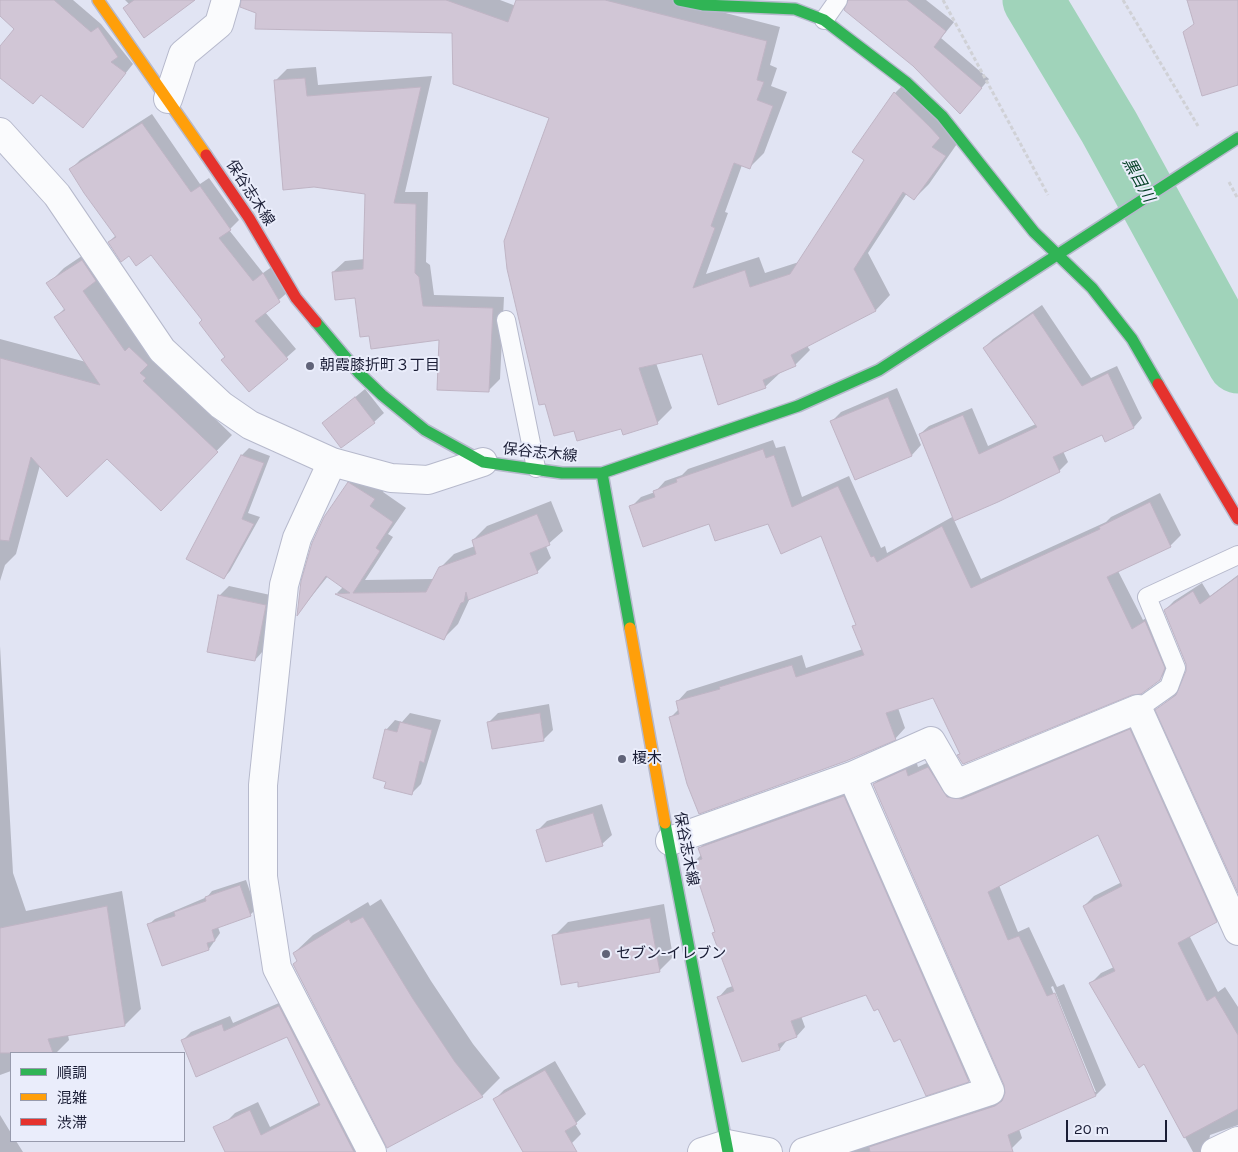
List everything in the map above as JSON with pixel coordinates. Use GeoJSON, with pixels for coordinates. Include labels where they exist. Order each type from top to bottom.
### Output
{"type":"FeatureCollection","features":[{"type":"Feature","properties":{"kind":"street","name":"保谷志木線"},"geometry":{"type":"LineString","coordinates":[[98,0],[249,218],[296,298],[359,373],[425,430],[483,462],[562,473],[602,473],[670,841],[719,1149]]}},
{"type":"Feature","properties":{"kind":"street"},"geometry":{"type":"LineString","coordinates":[[168,99],[183,54],[219,24],[226,0]]}},
{"type":"Feature","properties":{"kind":"street"},"geometry":{"type":"LineString","coordinates":[[679,0],[704,5],[795,9],[824,20],[907,84],[942,116],[1034,232],[1092,288],[1132,340],[1238,519]]}},
{"type":"Feature","properties":{"kind":"street"},"geometry":{"type":"LineString","coordinates":[[0,132],[57,194],[162,350],[221,405],[250,425],[332,462],[391,478],[428,480],[483,462]]}},
{"type":"Feature","properties":{"kind":"street"},"geometry":{"type":"LineString","coordinates":[[602,473],[798,406],[879,370],[1238,138]]}},
{"type":"Feature","properties":{"kind":"street"},"geometry":{"type":"LineString","coordinates":[[332,462],[297,538],[284,585],[263,785],[263,877],[277,968],[372,1152]]}},
{"type":"Feature","properties":{"kind":"street"},"geometry":{"type":"LineString","coordinates":[[670,841],[852,776],[931,741],[956,784],[1138,709],[1238,930]]}},
{"type":"Feature","properties":{"kind":"street"},"geometry":{"type":"LineString","coordinates":[[804,1152],[990,1090],[852,776]]}},
{"type":"Feature","properties":{"kind":"street"},"geometry":{"type":"LineString","coordinates":[[1216,1152],[1238,1141]]}},
{"type":"Feature","properties":{"kind":"street"},"geometry":{"type":"LineString","coordinates":[[719,1149],[768,1152]]}},
{"type":"Feature","properties":{"kind":"lane"},"geometry":{"type":"LineString","coordinates":[[824,20],[838,0]]}},
{"type":"Feature","properties":{"kind":"lane"},"geometry":{"type":"LineString","coordinates":[[506,320],[536,468]]}},
{"type":"Feature","properties":{"kind":"lane"},"geometry":{"type":"LineString","coordinates":[[1138,709],[1170,687],[1176,668],[1147,597],[1238,555]]}},
{"type":"Feature","properties":{"kind":"path"},"geometry":{"type":"LineString","coordinates":[[943,0],[1050,200]]}},
{"type":"Feature","properties":{"kind":"path"},"geometry":{"type":"LineString","coordinates":[[1122,0],[1214,153]]}},
{"type":"Feature","properties":{"kind":"building"},"geometry":{"type":"Polygon","coordinates":[[[0,0],[54,0],[91,32],[98,27],[118,57],[111,62],[126,73],[83,128],[41,95],[33,104],[0,78],[0,46],[14,29],[0,16],[0,0]]]}},
{"type":"Feature","properties":{"kind":"building"},"geometry":{"type":"Polygon","coordinates":[[[134,0],[195,0],[144,38],[123,8],[134,0]]]}},
{"type":"Feature","properties":{"kind":"building"},"geometry":{"type":"Polygon","coordinates":[[[241,0],[446,0],[508,22],[516,0],[605,0],[767,41],[757,80],[764,82],[757,100],[773,106],[750,169],[734,163],[711,226],[715,228],[693,288],[745,270],[750,287],[790,274],[864,160],[852,152],[894,92],[940,138],[932,147],[946,156],[914,200],[903,192],[854,269],[876,311],[791,355],[796,366],[763,380],[766,388],[718,405],[702,354],[639,368],[658,424],[623,435],[621,429],[577,441],[574,431],[554,436],[545,404],[539,405],[507,269],[504,241],[549,118],[453,84],[452,33],[255,29],[256,13],[240,7],[241,0]]]}},
{"type":"Feature","properties":{"kind":"building"},"geometry":{"type":"Polygon","coordinates":[[[848,0],[907,0],[946,31],[934,47],[982,88],[960,114],[913,66],[844,10],[848,0]]]}},
{"type":"Feature","properties":{"kind":"building"},"geometry":{"type":"Polygon","coordinates":[[[1187,0],[1238,0],[1238,85],[1202,96],[1183,32],[1194,24],[1187,0]]]}},
{"type":"Feature","properties":{"kind":"building"},"geometry":{"type":"Polygon","coordinates":[[[305,78],[307,96],[421,87],[394,203],[416,204],[415,273],[419,277],[423,306],[493,308],[489,392],[437,390],[439,340],[371,349],[369,336],[360,337],[355,298],[335,300],[332,272],[363,269],[365,194],[314,187],[283,190],[274,80],[305,78]]]}},
{"type":"Feature","properties":{"kind":"building"},"geometry":{"type":"Polygon","coordinates":[[[142,123],[191,192],[200,186],[231,230],[219,238],[253,281],[263,273],[280,302],[255,321],[288,359],[249,392],[221,360],[225,357],[199,323],[202,320],[151,255],[136,266],[129,256],[121,262],[108,242],[116,237],[69,169],[142,123]]]}},
{"type":"Feature","properties":{"kind":"building"},"geometry":{"type":"Polygon","coordinates":[[[82,260],[96,281],[83,291],[125,351],[129,347],[148,365],[140,373],[146,378],[143,381],[218,452],[161,511],[107,459],[67,497],[31,457],[9,541],[0,540],[0,358],[100,385],[54,317],[65,310],[46,283],[82,260]]]}},
{"type":"Feature","properties":{"kind":"building"},"geometry":{"type":"Polygon","coordinates":[[[1033,313],[1082,386],[1108,373],[1134,428],[1105,442],[1102,435],[1053,457],[1060,472],[954,521],[919,434],[963,415],[979,454],[1037,427],[983,348],[1033,313]]]}},
{"type":"Feature","properties":{"kind":"building"},"geometry":{"type":"Polygon","coordinates":[[[355,397],[375,423],[341,448],[322,423],[355,397]]]}},
{"type":"Feature","properties":{"kind":"building"},"geometry":{"type":"Polygon","coordinates":[[[888,397],[912,456],[855,480],[830,421],[888,397]]]}},
{"type":"Feature","properties":{"kind":"building"},"geometry":{"type":"Polygon","coordinates":[[[763,449],[766,458],[774,455],[792,507],[838,486],[871,557],[874,556],[877,562],[942,526],[971,588],[1100,529],[1099,527],[1150,502],[1171,547],[1107,577],[1132,629],[1145,621],[1165,668],[1160,680],[1141,694],[1132,695],[963,764],[957,755],[960,754],[933,698],[886,713],[896,740],[846,761],[699,814],[687,784],[669,717],[679,714],[676,701],[720,689],[719,687],[792,665],[796,677],[864,655],[852,626],[856,625],[821,536],[781,554],[768,524],[715,541],[709,524],[643,547],[629,506],[655,497],[653,491],[677,482],[676,479],[763,449]]]}},
{"type":"Feature","properties":{"kind":"building"},"geometry":{"type":"Polygon","coordinates":[[[241,455],[264,463],[242,519],[254,524],[224,579],[186,559],[241,455]]]}},
{"type":"Feature","properties":{"kind":"building"},"geometry":{"type":"Polygon","coordinates":[[[348,482],[375,499],[370,506],[393,522],[376,548],[380,551],[353,593],[426,592],[439,567],[476,554],[472,540],[537,514],[550,545],[530,553],[538,573],[468,600],[466,592],[464,602],[461,603],[444,640],[335,594],[350,593],[326,576],[297,616],[301,581],[312,543],[324,517],[348,482]]]}},
{"type":"Feature","properties":{"kind":"building"},"geometry":{"type":"Polygon","coordinates":[[[1238,576],[1238,893],[1155,710],[1176,695],[1186,671],[1186,664],[1164,610],[1193,591],[1200,604],[1238,576]]]}},
{"type":"Feature","properties":{"kind":"building"},"geometry":{"type":"Polygon","coordinates":[[[218,595],[266,605],[255,661],[207,652],[218,595]]]}},
{"type":"Feature","properties":{"kind":"building"},"geometry":{"type":"Polygon","coordinates":[[[540,713],[544,741],[492,749],[487,722],[540,713]]]}},
{"type":"Feature","properties":{"kind":"building"},"geometry":{"type":"Polygon","coordinates":[[[400,722],[432,730],[424,763],[420,761],[412,795],[384,788],[386,782],[373,778],[385,729],[397,732],[400,722]]]}},
{"type":"Feature","properties":{"kind":"building"},"geometry":{"type":"Polygon","coordinates":[[[1130,729],[1217,922],[1178,943],[1207,1001],[1215,996],[1238,1035],[1238,1109],[1184,1138],[1144,1064],[1139,1068],[1089,983],[1115,971],[1083,906],[1122,886],[1098,835],[988,892],[1008,940],[1019,936],[1047,996],[1055,993],[1096,1096],[1008,1135],[1013,1152],[870,1152],[869,1147],[995,1106],[1002,1101],[1005,1093],[1004,1085],[873,784],[906,769],[908,776],[928,767],[947,797],[962,799],[1130,729]]]}},
{"type":"Feature","properties":{"kind":"building"},"geometry":{"type":"Polygon","coordinates":[[[844,796],[969,1082],[926,1096],[900,1039],[894,1042],[878,1009],[874,1011],[866,995],[791,1021],[797,1037],[778,1044],[780,1050],[742,1062],[717,997],[734,991],[712,933],[715,932],[692,862],[702,859],[698,848],[844,796]]]}},
{"type":"Feature","properties":{"kind":"building"},"geometry":{"type":"Polygon","coordinates":[[[593,813],[603,846],[546,862],[536,830],[593,813]]]}},
{"type":"Feature","properties":{"kind":"building"},"geometry":{"type":"Polygon","coordinates":[[[240,885],[251,916],[212,930],[215,941],[207,943],[209,950],[162,966],[147,924],[175,916],[174,912],[206,901],[205,897],[240,885]]]}},
{"type":"Feature","properties":{"kind":"building"},"geometry":{"type":"Polygon","coordinates":[[[107,906],[125,1026],[48,1039],[53,1052],[0,1053],[0,928],[107,906]]]}},
{"type":"Feature","properties":{"kind":"building"},"geometry":{"type":"Polygon","coordinates":[[[363,917],[413,999],[455,1062],[483,1097],[387,1148],[293,964],[297,961],[293,953],[349,919],[351,923],[363,917]]]}},
{"type":"Feature","properties":{"kind":"building","name":"セブン-イレブン"},"geometry":{"type":"Polygon","coordinates":[[[650,918],[660,972],[578,987],[578,982],[561,985],[552,935],[650,918]]]}},
{"type":"Feature","properties":{"kind":"building"},"geometry":{"type":"Polygon","coordinates":[[[279,1006],[354,1152],[225,1152],[213,1127],[250,1110],[261,1135],[320,1105],[287,1037],[196,1077],[181,1040],[222,1024],[224,1031],[279,1006]]]}},
{"type":"Feature","properties":{"kind":"building"},"geometry":{"type":"Polygon","coordinates":[[[545,1070],[577,1124],[565,1131],[577,1152],[523,1152],[493,1099],[545,1070]]]}},
{"type":"Feature","properties":{"kind":"waterway","name":"黒目川"},"geometry":{"type":"LineString","coordinates":[[1033,0],[1109,127],[1238,363]]}},
{"type":"Feature","properties":{"kind":"traffic: fast"},"geometry":{"type":"LineString","coordinates":[[679,0],[704,5],[795,9],[824,20],[907,83],[942,116],[1034,232],[1092,288],[1132,339],[1158,384]]}},
{"type":"Feature","properties":{"kind":"traffic: fast"},"geometry":{"type":"LineString","coordinates":[[602,473],[798,406],[879,370],[1238,138]]}},
{"type":"Feature","properties":{"kind":"traffic: fast"},"geometry":{"type":"LineString","coordinates":[[316,322],[359,373],[382,395],[425,430],[483,462],[562,473],[602,473],[630,628]]}},
{"type":"Feature","properties":{"kind":"traffic: fast"},"geometry":{"type":"LineString","coordinates":[[665,823],[728,1152]]}},
{"type":"Feature","properties":{"kind":"traffic: slow"},"geometry":{"type":"LineString","coordinates":[[98,0],[206,155]]}},
{"type":"Feature","properties":{"kind":"traffic: slow"},"geometry":{"type":"LineString","coordinates":[[630,628],[665,823]]}},
{"type":"Feature","properties":{"kind":"traffic: jam"},"geometry":{"type":"LineString","coordinates":[[206,155],[249,218],[296,298],[316,322]]}},
{"type":"Feature","properties":{"kind":"traffic: jam"},"geometry":{"type":"LineString","coordinates":[[1158,384],[1238,519]]}},
{"type":"Feature","properties":{"kind":"place","name":"朝霞膝折町３丁目"},"geometry":{"type":"Point","coordinates":[310,366]}},
{"type":"Feature","properties":{"kind":"place","name":"榎木"},"geometry":{"type":"Point","coordinates":[622,759]}},
{"type":"Feature","properties":{"kind":"place","name":"セブン-イレブン"},"geometry":{"type":"Point","coordinates":[606,954]}}]}
